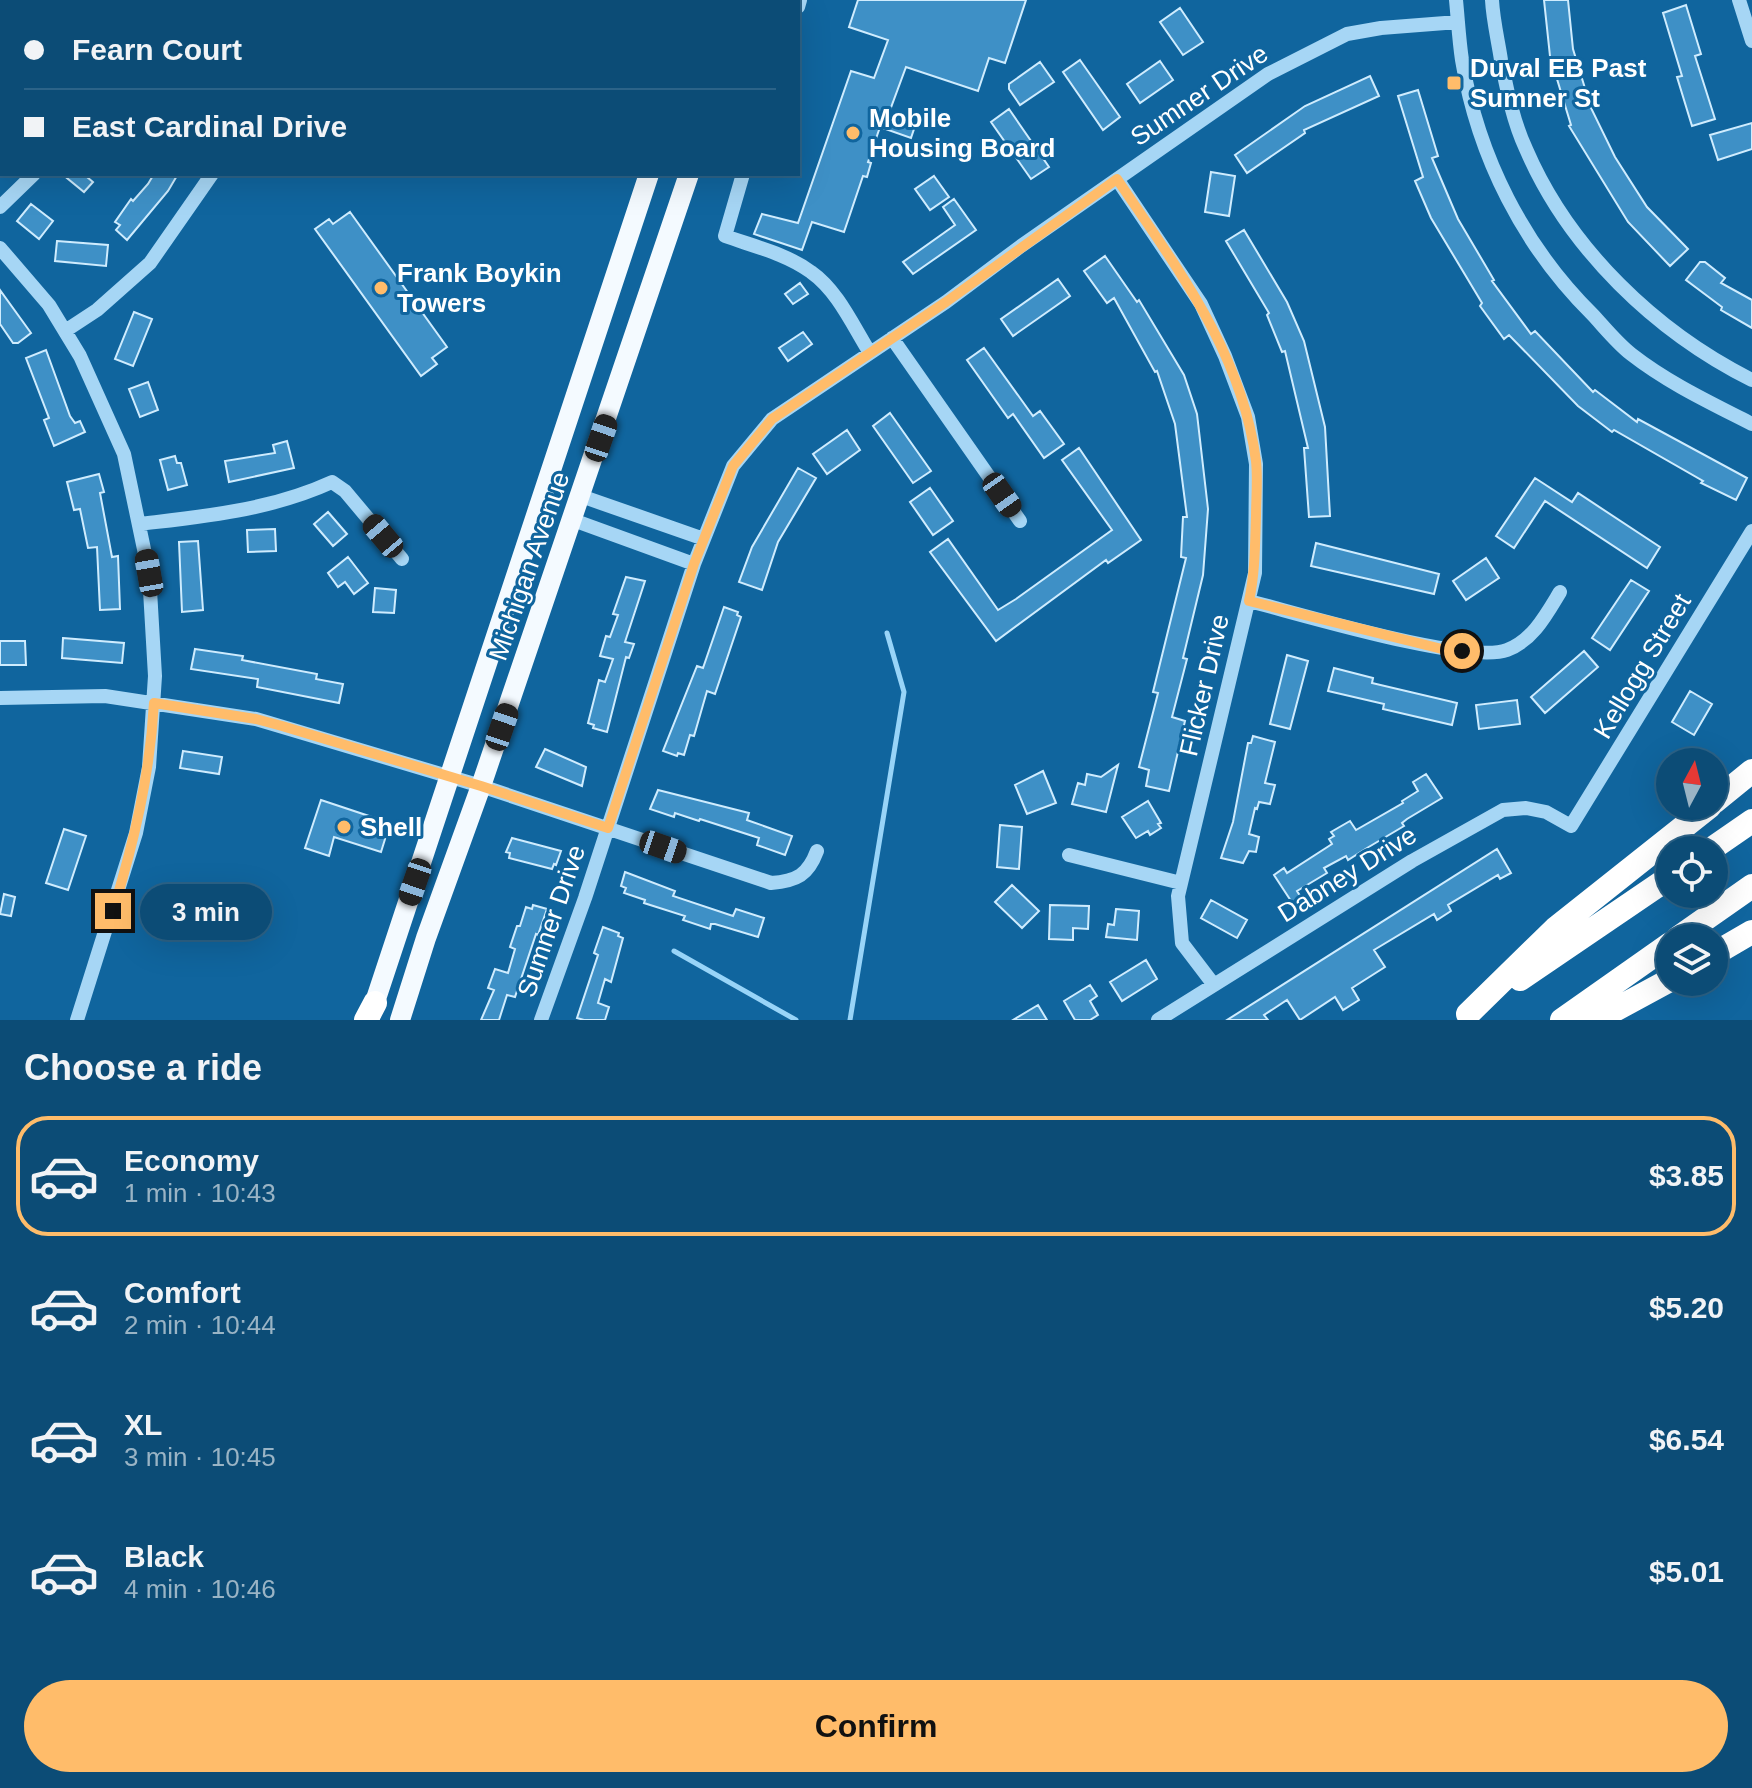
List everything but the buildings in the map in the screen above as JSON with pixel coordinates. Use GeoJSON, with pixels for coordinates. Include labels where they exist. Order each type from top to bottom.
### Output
{"type":"FeatureCollection","features":[{"type":"Feature","properties":{"kind":"highway"},"geometry":{"type":"LineString","coordinates":[[1728,791],[1752,771]]}},
{"type":"Feature","properties":{"kind":"highway"},"geometry":{"type":"LineString","coordinates":[[1464,1017],[1555,929],[1692,820]]}},
{"type":"Feature","properties":{"kind":"highway"},"geometry":{"type":"LineString","coordinates":[[1728,838],[1752,821]]}},
{"type":"Feature","properties":{"kind":"highway"},"geometry":{"type":"LineString","coordinates":[[1698,924],[1752,886]]}},
{"type":"Feature","properties":{"kind":"highway"},"geometry":{"type":"LineString","coordinates":[[1464,1017],[1656,887]]}},
{"type":"Feature","properties":{"kind":"highway"},"geometry":{"type":"LineString","coordinates":[[1728,946],[1752,932]]}},
{"type":"Feature","properties":{"kind":"highway"},"geometry":{"type":"LineString","coordinates":[[1562,1020],[1656,954]]}},
{"type":"Feature","properties":{"kind":"highway"},"geometry":{"type":"LineString","coordinates":[[1596,1020],[1656,988]]}},
{"type":"Feature","properties":{"kind":"main road","name":"Michigan Avenue"},"geometry":{"type":"LineString","coordinates":[[370,1014],[648,176]]}},
{"type":"Feature","properties":{"kind":"main road","name":"Michigan Avenue"},"geometry":{"type":"LineString","coordinates":[[400,1020],[688,176]]}},
{"type":"Feature","properties":{"kind":"street"},"geometry":{"type":"LineString","coordinates":[[1456,0],[1462,61],[1477,124],[1493,171],[1542,258],[1580,303],[1630,353],[1684,389],[1752,424]]}},
{"type":"Feature","properties":{"kind":"street"},"geometry":{"type":"LineString","coordinates":[[1492,0],[1508,93],[1525,148],[1554,202],[1589,250],[1638,302],[1713,361],[1752,380]]}},
{"type":"Feature","properties":{"kind":"street"},"geometry":{"type":"LineString","coordinates":[[1739,0],[1752,41]]}},
{"type":"Feature","properties":{"kind":"street","name":"Sumner Drive"},"geometry":{"type":"LineString","coordinates":[[541,1020],[608,828],[694,564],[733,466],[772,419],[1268,74],[1347,34],[1458,22]]}},
{"type":"Feature","properties":{"kind":"street"},"geometry":{"type":"LineString","coordinates":[[0,207],[32,176]]}},
{"type":"Feature","properties":{"kind":"street"},"geometry":{"type":"LineString","coordinates":[[65,331],[97,310],[150,263],[211,176]]}},
{"type":"Feature","properties":{"kind":"street"},"geometry":{"type":"LineString","coordinates":[[742,176],[725,236],[792,261],[813,273],[834,295],[870,353]]}},
{"type":"Feature","properties":{"kind":"street","name":"Flicker Drive"},"geometry":{"type":"LineString","coordinates":[[1117,179],[1201,304],[1248,417],[1256,464],[1255,573],[1181,883],[1178,918],[1182,943],[1214,985]]}},
{"type":"Feature","properties":{"kind":"street"},"geometry":{"type":"LineString","coordinates":[[0,248],[49,305],[80,356],[124,454],[149,573],[155,676],[149,767],[136,833],[77,1020]]}},
{"type":"Feature","properties":{"kind":"street"},"geometry":{"type":"LineString","coordinates":[[892,338],[1020,521]]}},
{"type":"Feature","properties":{"kind":"street"},"geometry":{"type":"LineString","coordinates":[[140,524],[261,507],[332,482],[345,491],[402,559]]}},
{"type":"Feature","properties":{"kind":"street"},"geometry":{"type":"LineString","coordinates":[[581,496],[704,539]]}},
{"type":"Feature","properties":{"kind":"street"},"geometry":{"type":"LineString","coordinates":[[573,520],[694,564]]}},
{"type":"Feature","properties":{"kind":"street","name":"Kellogg Street"},"geometry":{"type":"LineString","coordinates":[[1571,826],[1752,531]]}},
{"type":"Feature","properties":{"kind":"street"},"geometry":{"type":"LineString","coordinates":[[1249,601],[1442,649],[1482,653],[1503,652],[1518,645],[1536,629],[1560,592]]}},
{"type":"Feature","properties":{"kind":"street"},"geometry":{"type":"LineString","coordinates":[[0,698],[105,696],[256,719],[481,786],[771,883],[790,882],[810,868],[817,851]]}},
{"type":"Feature","properties":{"kind":"street","name":"Dabney Drive"},"geometry":{"type":"LineString","coordinates":[[1158,1020],[1412,861],[1503,810],[1526,808],[1546,812],[1571,826]]}},
{"type":"Feature","properties":{"kind":"street"},"geometry":{"type":"LineString","coordinates":[[1069,855],[1181,883]]}},
{"type":"Feature","properties":{"kind":"waterway"},"geometry":{"type":"LineString","coordinates":[[850,1020],[904,692],[887,633]]}},
{"type":"Feature","properties":{"kind":"waterway"},"geometry":{"type":"LineString","coordinates":[[674,951],[796,1020]]}},
{"type":"Feature","properties":{"kind":"place","name":"Duval EB Past Sumner St"},"geometry":{"type":"Point","coordinates":[1454,83]}},
{"type":"Feature","properties":{"kind":"place","name":"Mobile Housing Board"},"geometry":{"type":"Point","coordinates":[853,133]}},
{"type":"Feature","properties":{"kind":"place","name":"Frank Boykin Towers"},"geometry":{"type":"Point","coordinates":[381,288]}},
{"type":"Feature","properties":{"kind":"place","name":"Shell"},"geometry":{"type":"Point","coordinates":[344,827]}},
{"type":"Feature","properties":{"kind":"route"},"geometry":{"type":"LineString","coordinates":[[113,911],[136,833],[149,767],[154,703],[282,726],[608,828],[694,564],[733,466],[772,419],[946,302],[1117,179],[1201,304],[1248,417],[1256,464],[1255,573],[1249,601],[1442,649],[1462,651]]}}]}
